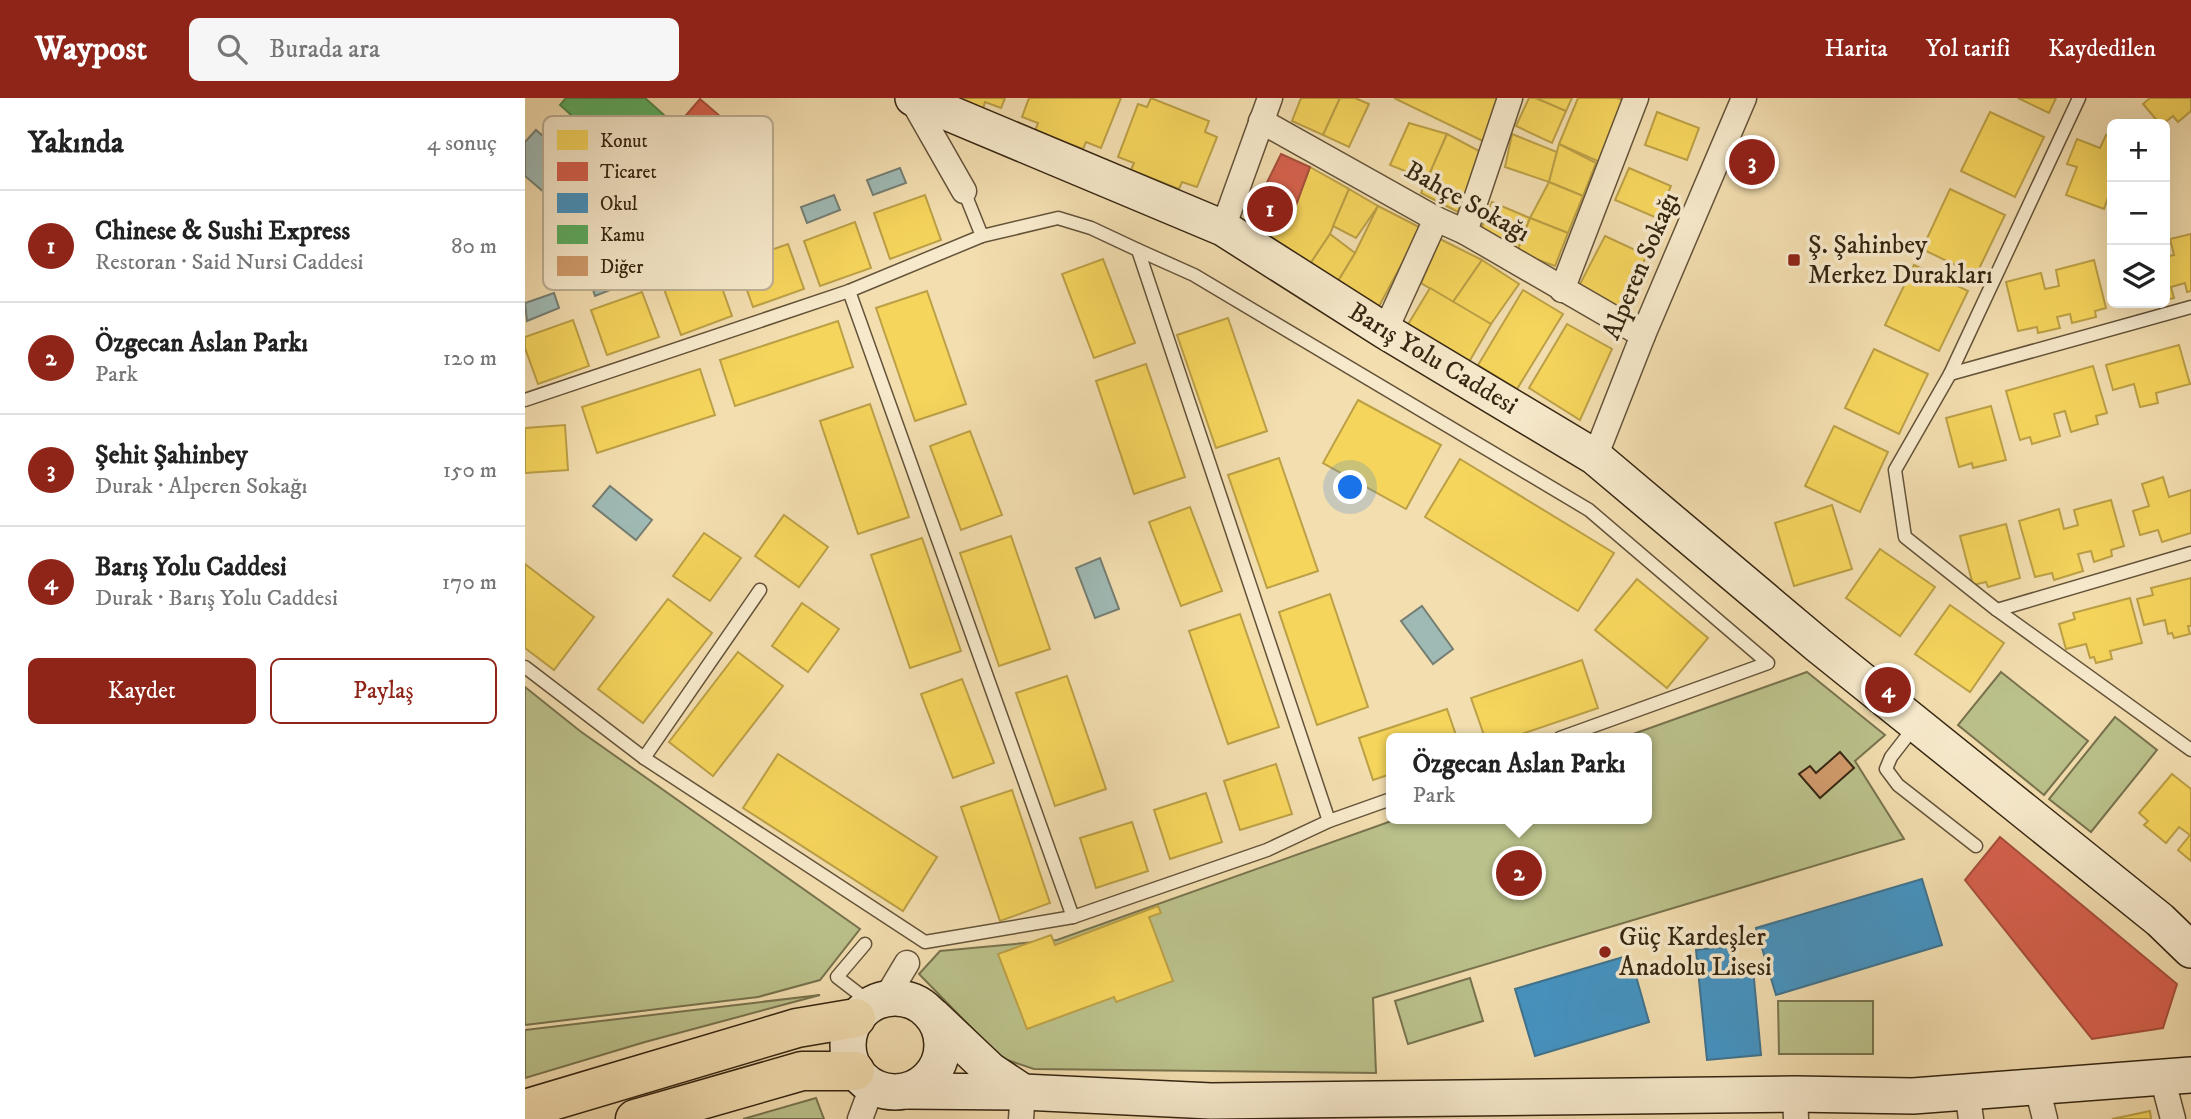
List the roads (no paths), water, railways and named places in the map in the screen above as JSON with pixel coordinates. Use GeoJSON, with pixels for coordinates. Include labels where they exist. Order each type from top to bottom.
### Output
{"type":"FeatureCollection","features":[{"type":"Feature","properties":{"kind":"highway"},"geometry":{"type":"LineString","coordinates":[[525,1108],[871,1007]]}},
{"type":"Feature","properties":{"kind":"highway"},"geometry":{"type":"LineString","coordinates":[[635,1119],[802,1071],[864,1079]]}},
{"type":"Feature","properties":{"kind":"main road","name":"Barış Yolu Caddesi"},"geometry":{"type":"LineString","coordinates":[[912,98],[1223,228],[1385,331],[1595,457],[1818,645],[2160,920]]}},
{"type":"Feature","properties":{"kind":"main road"},"geometry":{"type":"LineString","coordinates":[[2160,920],[2191,939]]}},
{"type":"Feature","properties":{"kind":"main road"},"geometry":{"type":"LineString","coordinates":[[2160,920],[2191,950]]}},
{"type":"Feature","properties":{"kind":"main road"},"geometry":{"type":"LineString","coordinates":[[1022,1106],[990,1070],[917,1003],[902,998],[871,1007],[849,1032],[849,1059],[864,1079],[895,1093],[908,1091],[1022,1106],[1212,1110],[1795,1106],[1913,1096],[1969,1105],[2041,1103],[2181,1072]]}},
{"type":"Feature","properties":{"kind":"main road"},"geometry":{"type":"LineString","coordinates":[[908,1091],[931,1076],[942,1051],[938,1024],[930,1013]]}},
{"type":"Feature","properties":{"kind":"street","name":"Barış Yolu Caddesi"},"geometry":{"type":"LineString","coordinates":[[912,98],[964,191]]}},
{"type":"Feature","properties":{"kind":"street"},"geometry":{"type":"LineString","coordinates":[[1223,228],[1270,98]]}},
{"type":"Feature","properties":{"kind":"street"},"geometry":{"type":"LineString","coordinates":[[1465,232],[1510,98]]}},
{"type":"Feature","properties":{"kind":"street"},"geometry":{"type":"LineString","coordinates":[[1562,290],[1636,98]]}},
{"type":"Feature","properties":{"kind":"street","name":"Alperen Sokağı"},"geometry":{"type":"LineString","coordinates":[[1595,457],[1643,335],[1744,98]]}},
{"type":"Feature","properties":{"kind":"street","name":"Bahçe Sokağı"},"geometry":{"type":"LineString","coordinates":[[1261,121],[1436,219],[1465,232],[1643,335]]}},
{"type":"Feature","properties":{"kind":"street"},"geometry":{"type":"LineString","coordinates":[[1385,331],[1436,219]]}},
{"type":"Feature","properties":{"kind":"street"},"geometry":{"type":"LineString","coordinates":[[871,1007],[907,963]]}},
{"type":"Feature","properties":{"kind":"street"},"geometry":{"type":"LineString","coordinates":[[2172,1119],[2181,1072]]}},
{"type":"Feature","properties":{"kind":"street"},"geometry":{"type":"LineString","coordinates":[[860,1119],[864,1079]]}},
{"type":"Feature","properties":{"kind":"lane"},"geometry":{"type":"LineString","coordinates":[[2079,98],[1950,374],[1895,470],[1905,537],[1997,610],[2191,750]]}},
{"type":"Feature","properties":{"kind":"lane"},"geometry":{"type":"LineString","coordinates":[[964,191],[982,236]]}},
{"type":"Feature","properties":{"kind":"lane"},"geometry":{"type":"LineString","coordinates":[[525,400],[849,291],[982,236],[1058,218],[1091,228],[1194,275],[1589,510],[1768,663],[1574,733]]}},
{"type":"Feature","properties":{"kind":"lane"},"geometry":{"type":"LineString","coordinates":[[1138,250],[1329,821]]}},
{"type":"Feature","properties":{"kind":"lane"},"geometry":{"type":"LineString","coordinates":[[849,291],[1073,917]]}},
{"type":"Feature","properties":{"kind":"lane"},"geometry":{"type":"LineString","coordinates":[[1950,374],[2191,307]]}},
{"type":"Feature","properties":{"kind":"lane"},"geometry":{"type":"LineString","coordinates":[[1997,610],[2191,553]]}},
{"type":"Feature","properties":{"kind":"lane"},"geometry":{"type":"LineString","coordinates":[[644,758],[760,590]]}},
{"type":"Feature","properties":{"kind":"lane"},"geometry":{"type":"LineString","coordinates":[[525,667],[644,758],[925,942]]}},
{"type":"Feature","properties":{"kind":"lane"},"geometry":{"type":"LineString","coordinates":[[1917,724],[1891,757],[1887,769],[1898,785],[1976,846]]}},
{"type":"Feature","properties":{"kind":"lane"},"geometry":{"type":"LineString","coordinates":[[907,963],[925,942],[1073,917],[1267,850],[1329,821],[1386,801]]}},
{"type":"Feature","properties":{"kind":"lane"},"geometry":{"type":"LineString","coordinates":[[865,944],[837,977],[871,1007]]}},
{"type":"Feature","properties":{"kind":"water"},"geometry":{"type":"Polygon","coordinates":[[[536,130],[543,136],[543,191],[525,176],[525,142],[536,130]]]}},
{"type":"Feature","properties":{"kind":"water"},"geometry":{"type":"Polygon","coordinates":[[[900,168],[906,183],[873,195],[867,180],[900,168]]]}},
{"type":"Feature","properties":{"kind":"water"},"geometry":{"type":"Polygon","coordinates":[[[834,195],[840,210],[807,223],[801,207],[834,195]]]}},
{"type":"Feature","properties":{"kind":"water"},"geometry":{"type":"Polygon","coordinates":[[[593,290],[610,290],[595,296],[593,290]]]}},
{"type":"Feature","properties":{"kind":"water"},"geometry":{"type":"Polygon","coordinates":[[[554,293],[559,308],[527,321],[525,303],[554,293]]]}},
{"type":"Feature","properties":{"kind":"water"},"geometry":{"type":"Polygon","coordinates":[[[610,486],[652,520],[636,540],[593,506],[610,486]]]}},
{"type":"Feature","properties":{"kind":"water"},"geometry":{"type":"Polygon","coordinates":[[[1100,558],[1119,609],[1095,618],[1076,568],[1100,558]]]}},
{"type":"Feature","properties":{"kind":"water"},"geometry":{"type":"Polygon","coordinates":[[[1422,606],[1453,649],[1433,664],[1401,621],[1422,606]]]}},
{"type":"Feature","properties":{"kind":"place","name":"Şehit Şahinbey"},"geometry":{"type":"Point","coordinates":[1752,162]}},
{"type":"Feature","properties":{"kind":"place","name":"Chinese & Sushi Express"},"geometry":{"type":"Point","coordinates":[1270,209]}},
{"type":"Feature","properties":{"kind":"place","name":"Ş. Şahinbey Merkez Durakları"},"geometry":{"type":"Point","coordinates":[1794,260]}},
{"type":"Feature","properties":{"kind":"place","name":"Barış Yolu Caddesi"},"geometry":{"type":"Point","coordinates":[1888,690]}},
{"type":"Feature","properties":{"kind":"place","name":"Özgecan Aslan Parkı"},"geometry":{"type":"Point","coordinates":[1519,873]}},
{"type":"Feature","properties":{"kind":"place","name":"Güç Kardeşler Anadolu Lisesi"},"geometry":{"type":"Point","coordinates":[1605,952]}}]}
